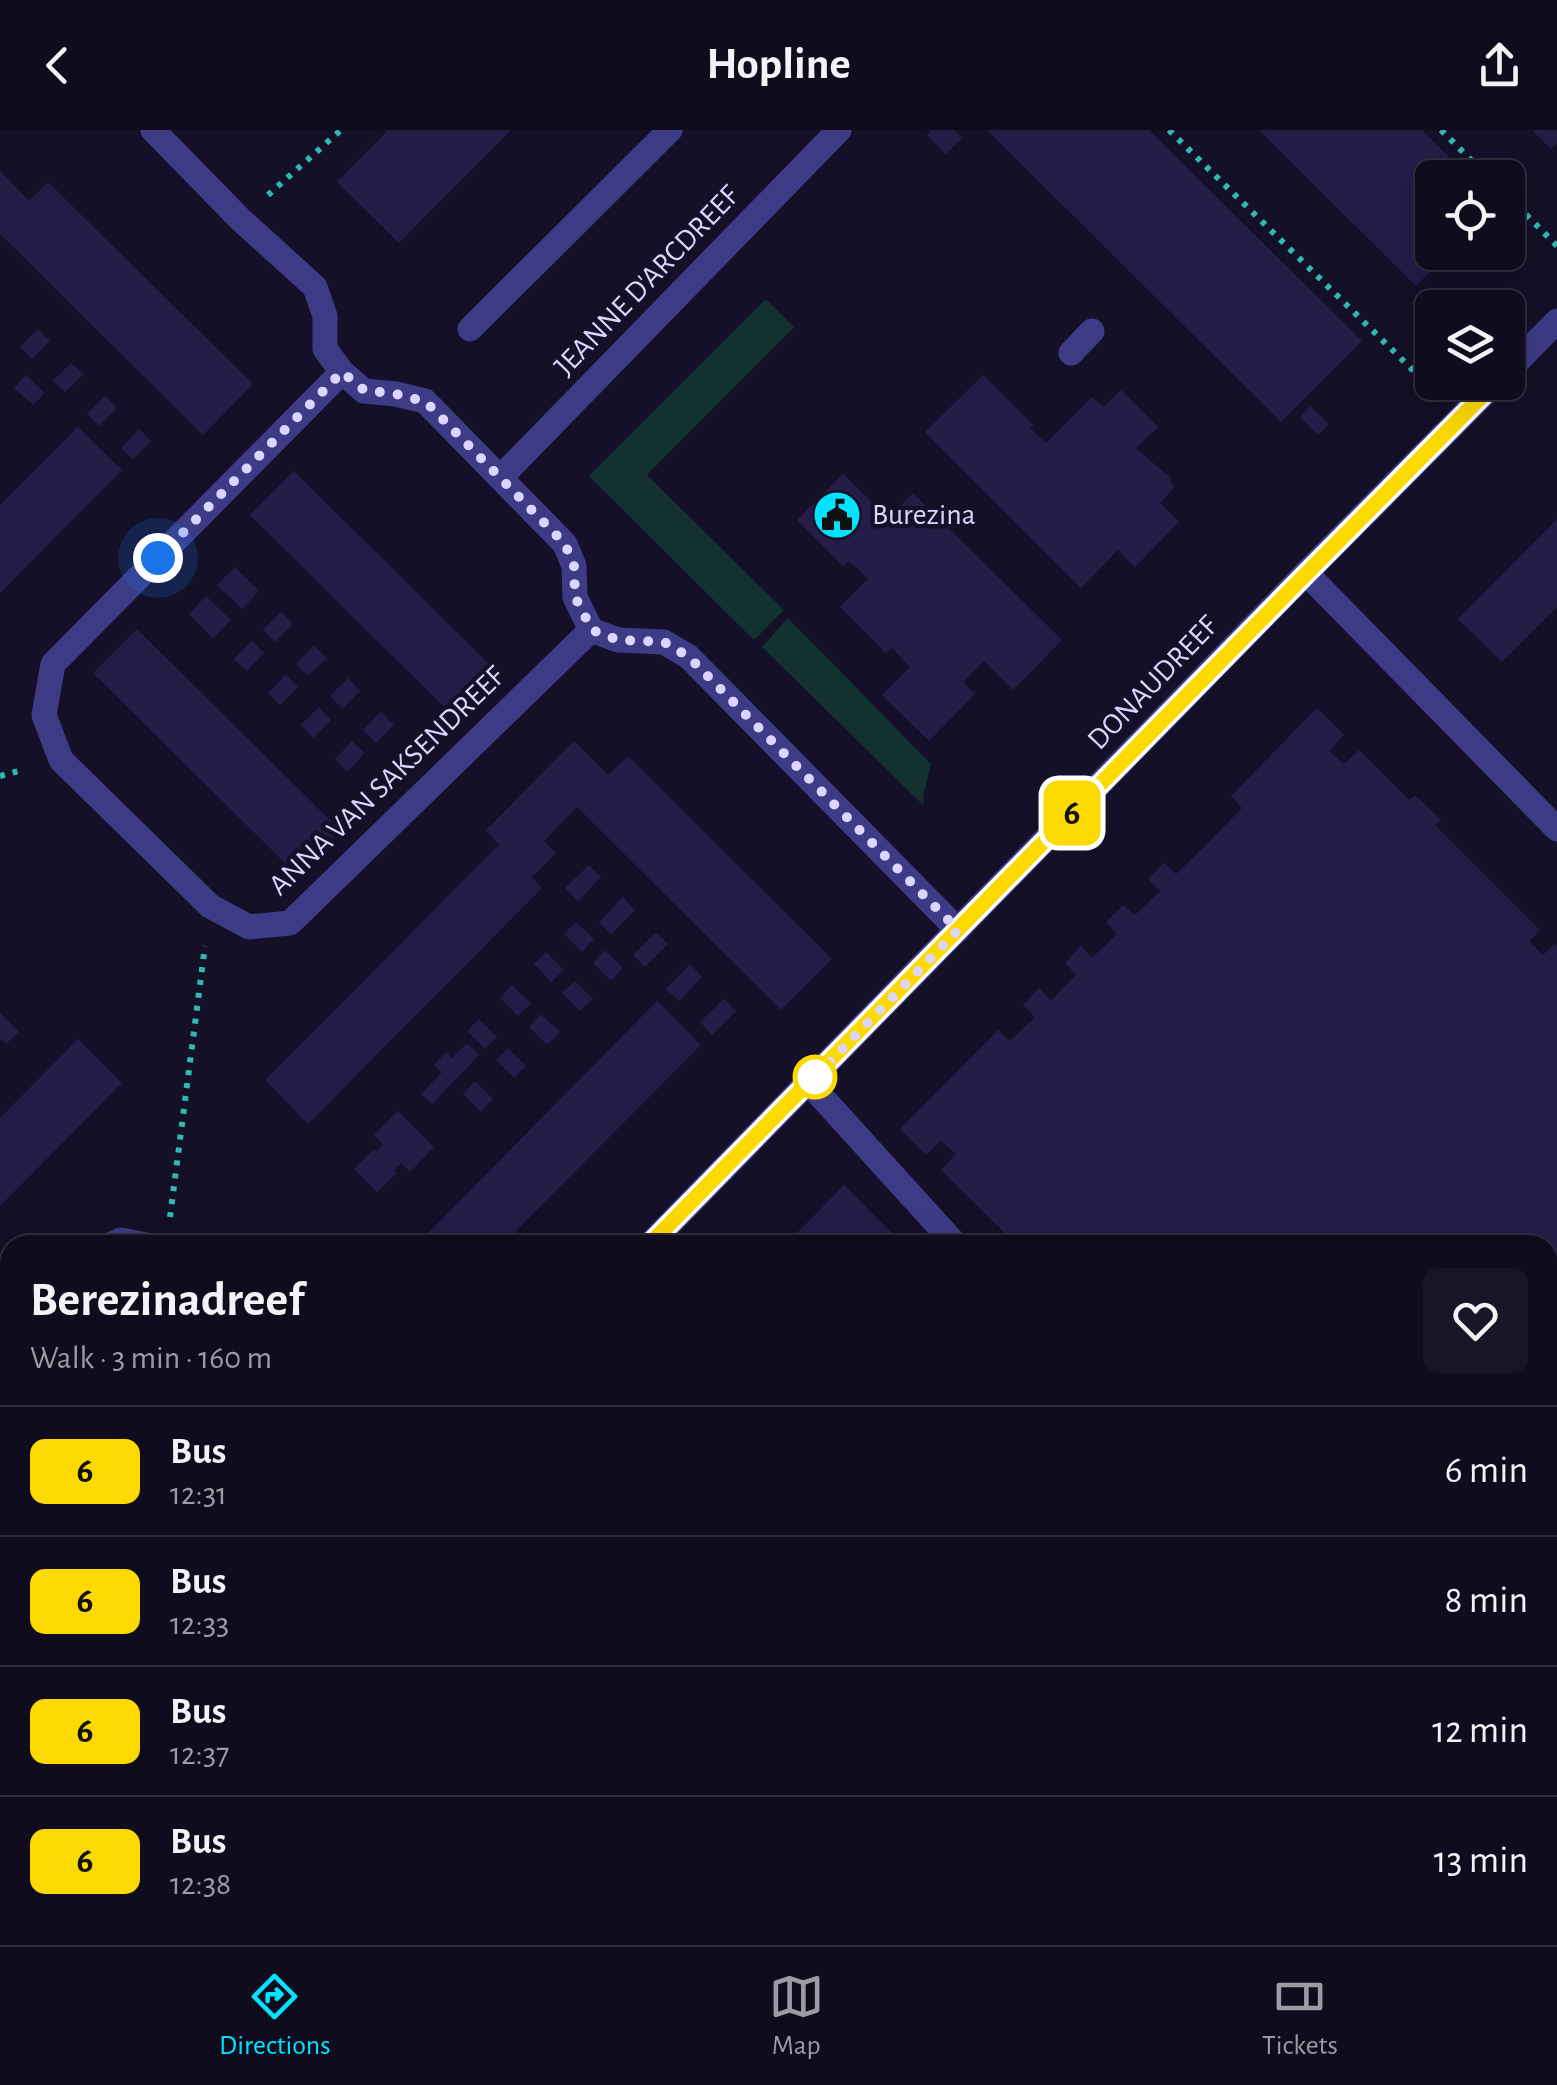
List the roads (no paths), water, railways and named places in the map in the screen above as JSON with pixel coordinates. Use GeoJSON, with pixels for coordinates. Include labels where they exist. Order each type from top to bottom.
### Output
{"type":"FeatureCollection","features":[{"type":"Feature","properties":{"kind":"street"},"geometry":{"type":"LineString","coordinates":[[153,130],[314,288],[324,316],[324,349],[342,372],[364,390],[426,402],[565,544],[574,566],[575,597],[592,630],[618,640],[664,642],[689,657],[958,930]]}},
{"type":"Feature","properties":{"kind":"street"},"geometry":{"type":"LineString","coordinates":[[470,329],[670,130]]}},
{"type":"Feature","properties":{"kind":"street","name":"JEANNE D'ARCDREEF"},"geometry":{"type":"LineString","coordinates":[[501,476],[840,130]]}},
{"type":"Feature","properties":{"kind":"street"},"geometry":{"type":"LineString","coordinates":[[1525,353],[1557,320]]}},
{"type":"Feature","properties":{"kind":"street"},"geometry":{"type":"LineString","coordinates":[[1071,352],[1092,331]]}},
{"type":"Feature","properties":{"kind":"street","name":"ANNA VAN SAKSENDREEF"},"geometry":{"type":"LineString","coordinates":[[342,372],[53,664],[44,716],[61,760],[210,906],[249,927],[290,923],[592,630]]}},
{"type":"Feature","properties":{"kind":"street","name":"DONAUDREEF"},"geometry":{"type":"LineString","coordinates":[[659,1235],[1479,400]]}},
{"type":"Feature","properties":{"kind":"street"},"geometry":{"type":"LineString","coordinates":[[1306,574],[1557,829]]}},
{"type":"Feature","properties":{"kind":"street"},"geometry":{"type":"LineString","coordinates":[[809,1083],[947,1235]]}},
{"type":"Feature","properties":{"kind":"place","name":"Burezina"},"geometry":{"type":"Point","coordinates":[837,515]}}]}
